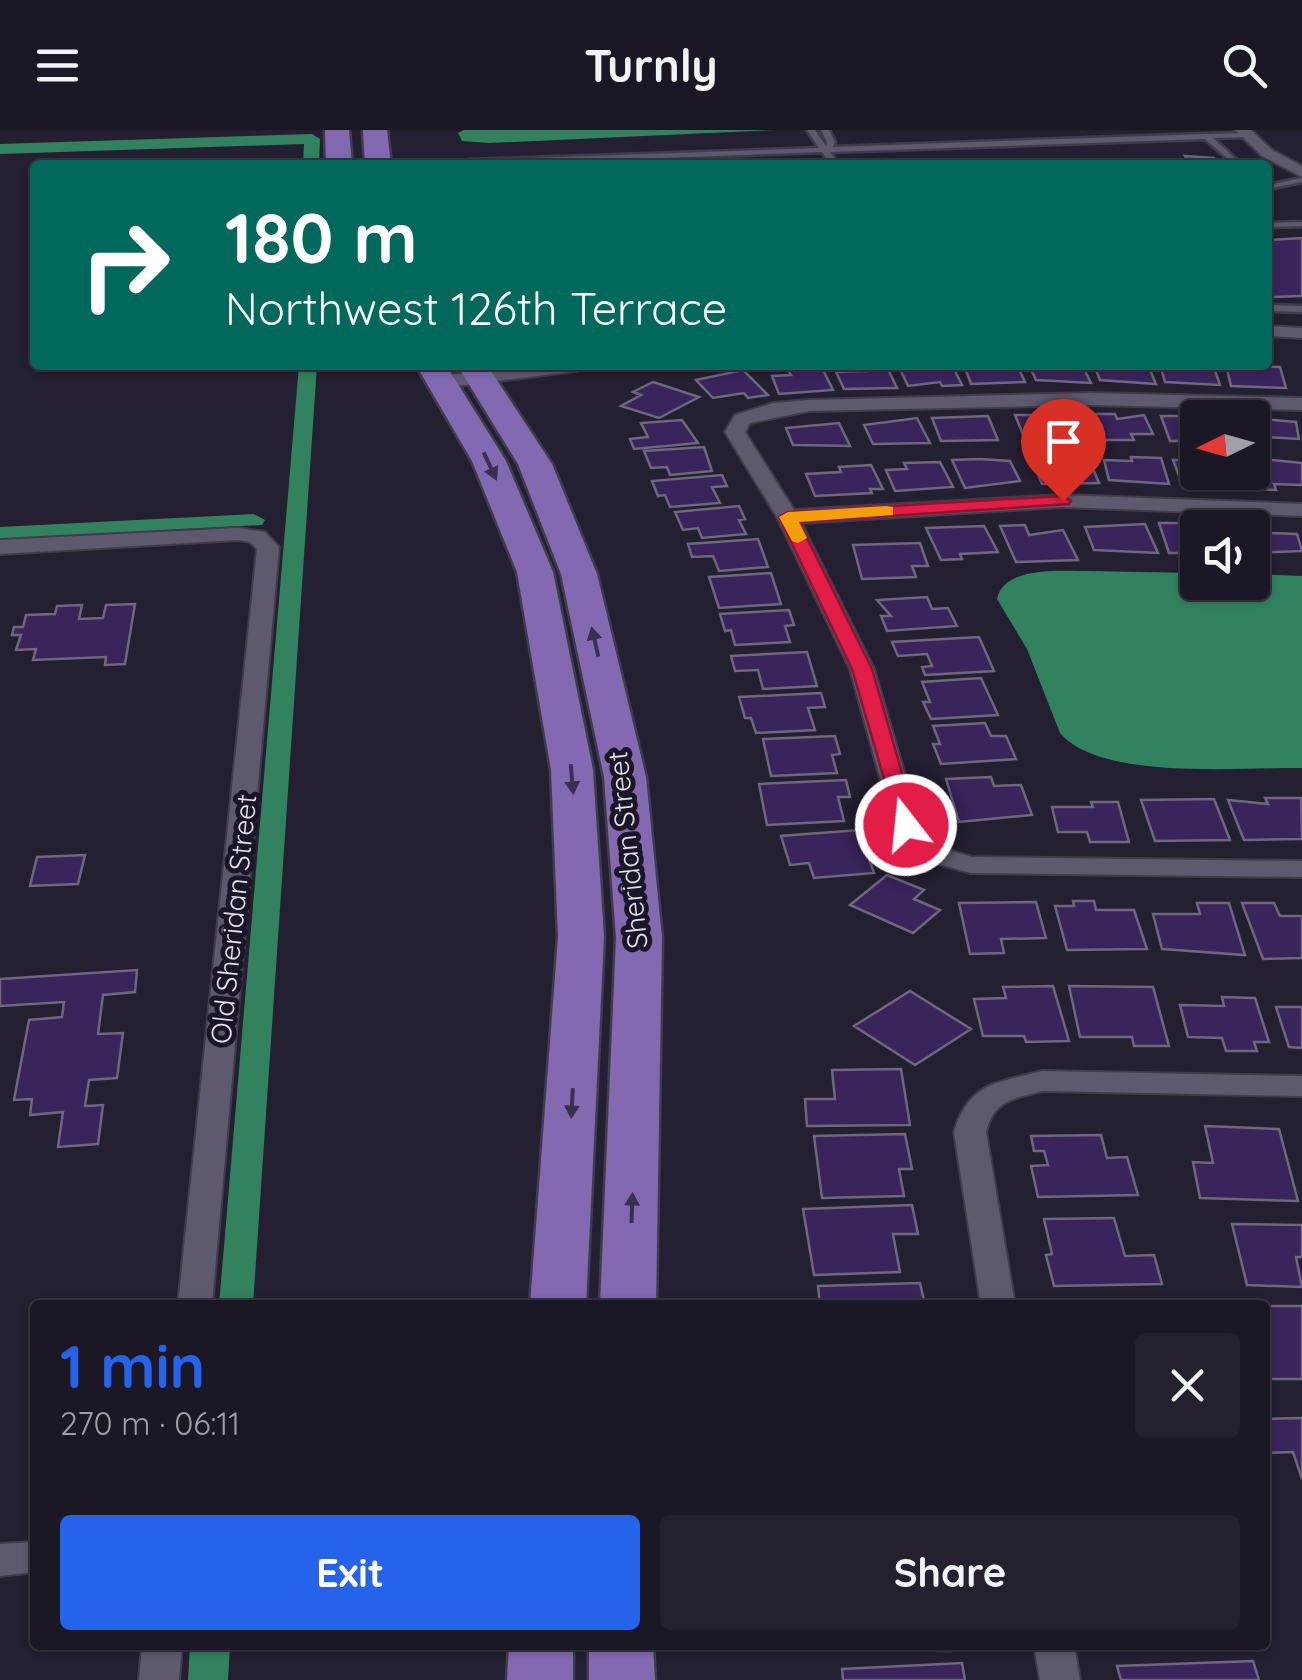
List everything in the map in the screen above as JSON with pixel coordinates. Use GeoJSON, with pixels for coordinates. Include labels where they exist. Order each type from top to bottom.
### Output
{"type":"FeatureCollection","features":[{"type":"Feature","properties":{"kind":"main road"},"geometry":{"type":"LineString","coordinates":[[337,130],[340,160]]}},
{"type":"Feature","properties":{"kind":"main road"},"geometry":{"type":"LineString","coordinates":[[375,130],[378,160]]}},
{"type":"Feature","properties":{"kind":"main road","name":"Sheridan Street"},"geometry":{"type":"LineString","coordinates":[[458,370],[489,462],[534,572],[572,770],[581,937],[558,1300]]}},
{"type":"Feature","properties":{"kind":"main road","name":"Sheridan Street"},"geometry":{"type":"LineString","coordinates":[[458,370],[535,464],[579,574],[626,777],[639,938],[628,1300]]}},
{"type":"Feature","properties":{"kind":"main road"},"geometry":{"type":"LineString","coordinates":[[540,1680],[541,1650]]}},
{"type":"Feature","properties":{"kind":"main road"},"geometry":{"type":"LineString","coordinates":[[621,1650],[622,1680]]}},
{"type":"Feature","properties":{"kind":"street"},"geometry":{"type":"LineString","coordinates":[[1248,132],[1302,162]]}},
{"type":"Feature","properties":{"kind":"street"},"geometry":{"type":"LineString","coordinates":[[1248,132],[1266,153],[1302,172]]}},
{"type":"Feature","properties":{"kind":"street"},"geometry":{"type":"LineString","coordinates":[[1272,331],[1302,333]]}},
{"type":"Feature","properties":{"kind":"street"},"geometry":{"type":"LineString","coordinates":[[1272,340],[1302,342]]}},
{"type":"Feature","properties":{"kind":"street"},"geometry":{"type":"LineString","coordinates":[[1302,404],[1041,397],[818,407],[758,412],[742,418],[736,432],[788,517],[862,669],[906,825],[932,854],[970,865],[1302,869]]}},
{"type":"Feature","properties":{"kind":"street"},"geometry":{"type":"LineString","coordinates":[[788,517],[1063,501],[1302,510]]}},
{"type":"Feature","properties":{"kind":"street","name":"Old Sheridan Street"},"geometry":{"type":"LineString","coordinates":[[0,547],[238,534],[258,537],[268,547],[195,1300]]}},
{"type":"Feature","properties":{"kind":"street"},"geometry":{"type":"LineString","coordinates":[[997,1300],[970,1132],[976,1110],[991,1095],[1042,1082],[1302,1086]]}},
{"type":"Feature","properties":{"kind":"street"},"geometry":{"type":"LineString","coordinates":[[0,1560],[30,1557]]}},
{"type":"Feature","properties":{"kind":"street"},"geometry":{"type":"LineString","coordinates":[[159,1680],[162,1650]]}},
{"type":"Feature","properties":{"kind":"street"},"geometry":{"type":"LineString","coordinates":[[1055,1650],[1060,1680]]}},
{"type":"Feature","properties":{"kind":"lane"},"geometry":{"type":"LineString","coordinates":[[811,130],[834,160]]}},
{"type":"Feature","properties":{"kind":"lane"},"geometry":{"type":"LineString","coordinates":[[825,130],[831,142],[828,149]]}},
{"type":"Feature","properties":{"kind":"lane"},"geometry":{"type":"LineString","coordinates":[[615,160],[1248,132]]}},
{"type":"Feature","properties":{"kind":"lane"},"geometry":{"type":"LineString","coordinates":[[1206,136],[1232,160]]}},
{"type":"Feature","properties":{"kind":"lane"},"geometry":{"type":"LineString","coordinates":[[1272,187],[1302,180]]}},
{"type":"Feature","properties":{"kind":"lane"},"geometry":{"type":"LineString","coordinates":[[1272,225],[1302,224]]}},
{"type":"Feature","properties":{"kind":"lane"},"geometry":{"type":"LineString","coordinates":[[1272,308],[1302,309]]}},
{"type":"Feature","properties":{"kind":"shaded area"},"geometry":{"type":"Polygon","coordinates":[[[773,130],[489,143],[462,141],[458,133],[773,130]]]}},
{"type":"Feature","properties":{"kind":"shaded area"},"geometry":{"type":"Polygon","coordinates":[[[1049,571],[1180,573],[1180,600],[1270,600],[1270,575],[1302,576],[1302,768],[1138,765],[1106,759],[1080,748],[1060,733],[1027,649],[997,599],[1010,581],[1049,571]]]}},
{"type":"Feature","properties":{"kind":"building"},"geometry":{"type":"Polygon","coordinates":[[[1185,156],[1216,160],[1160,160],[1187,159],[1185,156]]]}},
{"type":"Feature","properties":{"kind":"building"},"geometry":{"type":"Polygon","coordinates":[[[1302,238],[1302,296],[1272,297],[1272,240],[1302,238]]]}},
{"type":"Feature","properties":{"kind":"building"},"geometry":{"type":"Polygon","coordinates":[[[1272,367],[1280,367],[1286,388],[1231,386],[1227,370],[1272,370],[1272,367]]]}},
{"type":"Feature","properties":{"kind":"building"},"geometry":{"type":"Polygon","coordinates":[[[743,370],[768,395],[748,398],[744,393],[713,398],[696,380],[743,370]]]}},
{"type":"Feature","properties":{"kind":"building"},"geometry":{"type":"Polygon","coordinates":[[[788,370],[823,370],[833,390],[779,394],[772,376],[791,375],[788,370]]]}},
{"type":"Feature","properties":{"kind":"building"},"geometry":{"type":"Polygon","coordinates":[[[888,370],[897,388],[844,389],[836,372],[888,370]]]}},
{"type":"Feature","properties":{"kind":"building"},"geometry":{"type":"Polygon","coordinates":[[[900,370],[954,370],[962,385],[942,386],[940,382],[908,386],[900,370]]]}},
{"type":"Feature","properties":{"kind":"building"},"geometry":{"type":"Polygon","coordinates":[[[966,370],[1019,370],[1025,382],[971,384],[966,370]]]}},
{"type":"Feature","properties":{"kind":"building"},"geometry":{"type":"Polygon","coordinates":[[[1031,370],[1084,370],[1091,383],[1036,380],[1031,370]]]}},
{"type":"Feature","properties":{"kind":"building"},"geometry":{"type":"Polygon","coordinates":[[[1096,370],[1150,370],[1156,384],[1100,380],[1096,370]]]}},
{"type":"Feature","properties":{"kind":"building"},"geometry":{"type":"Polygon","coordinates":[[[1161,370],[1215,370],[1220,385],[1165,382],[1161,370]]]}},
{"type":"Feature","properties":{"kind":"building"},"geometry":{"type":"Polygon","coordinates":[[[653,382],[699,397],[659,418],[621,406],[641,395],[633,392],[653,382]]]}},
{"type":"Feature","properties":{"kind":"building"},"geometry":{"type":"Polygon","coordinates":[[[1087,414],[1115,414],[1117,419],[1144,415],[1153,434],[1131,434],[1134,440],[1099,440],[1087,414]]]}},
{"type":"Feature","properties":{"kind":"building"},"geometry":{"type":"Polygon","coordinates":[[[1015,415],[1037,415],[1040,420],[1073,419],[1083,441],[1026,442],[1015,415]]]}},
{"type":"Feature","properties":{"kind":"building"},"geometry":{"type":"Polygon","coordinates":[[[988,416],[998,440],[941,441],[932,418],[988,416]]]}},
{"type":"Feature","properties":{"kind":"building"},"geometry":{"type":"Polygon","coordinates":[[[1161,416],[1180,416],[1180,441],[1170,441],[1161,416]]]}},
{"type":"Feature","properties":{"kind":"building"},"geometry":{"type":"Polygon","coordinates":[[[917,418],[930,443],[873,444],[864,425],[917,418]]]}},
{"type":"Feature","properties":{"kind":"building"},"geometry":{"type":"Polygon","coordinates":[[[682,420],[698,443],[634,449],[630,439],[648,437],[641,423],[682,420]]]}},
{"type":"Feature","properties":{"kind":"building"},"geometry":{"type":"Polygon","coordinates":[[[1270,420],[1296,422],[1299,439],[1270,437],[1270,420]]]}},
{"type":"Feature","properties":{"kind":"building"},"geometry":{"type":"Polygon","coordinates":[[[839,423],[850,446],[793,445],[786,428],[839,423]]]}},
{"type":"Feature","properties":{"kind":"building"},"geometry":{"type":"Polygon","coordinates":[[[704,447],[712,471],[670,475],[667,467],[651,468],[644,451],[704,447]]]}},
{"type":"Feature","properties":{"kind":"building"},"geometry":{"type":"Polygon","coordinates":[[[1131,457],[1161,458],[1169,484],[1109,480],[1104,460],[1132,461],[1131,457]]]}},
{"type":"Feature","properties":{"kind":"building"},"geometry":{"type":"Polygon","coordinates":[[[1089,459],[1099,483],[1042,484],[1034,465],[1089,459]]]}},
{"type":"Feature","properties":{"kind":"building"},"geometry":{"type":"Polygon","coordinates":[[[952,460],[1010,461],[1020,481],[965,488],[952,460]]]}},
{"type":"Feature","properties":{"kind":"building"},"geometry":{"type":"Polygon","coordinates":[[[1173,460],[1180,460],[1180,478],[1173,460]]]}},
{"type":"Feature","properties":{"kind":"building"},"geometry":{"type":"Polygon","coordinates":[[[1270,460],[1302,463],[1302,485],[1274,484],[1276,490],[1270,490],[1270,460]]]}},
{"type":"Feature","properties":{"kind":"building"},"geometry":{"type":"Polygon","coordinates":[[[940,462],[953,487],[895,491],[886,470],[907,469],[904,463],[940,462]]]}},
{"type":"Feature","properties":{"kind":"building"},"geometry":{"type":"Polygon","coordinates":[[[871,465],[883,489],[870,489],[872,493],[815,496],[806,474],[841,472],[839,467],[871,465]]]}},
{"type":"Feature","properties":{"kind":"building"},"geometry":{"type":"Polygon","coordinates":[[[722,475],[727,486],[712,487],[720,503],[670,507],[665,495],[658,496],[652,481],[722,475]]]}},
{"type":"Feature","properties":{"kind":"building"},"geometry":{"type":"Polygon","coordinates":[[[739,506],[745,519],[739,520],[746,534],[702,538],[698,528],[683,530],[675,512],[739,506]]]}},
{"type":"Feature","properties":{"kind":"building"},"geometry":{"type":"Polygon","coordinates":[[[1159,523],[1180,523],[1180,553],[1169,553],[1159,523]]]}},
{"type":"Feature","properties":{"kind":"building"},"geometry":{"type":"Polygon","coordinates":[[[1145,524],[1158,553],[1094,550],[1085,527],[1145,524]]]}},
{"type":"Feature","properties":{"kind":"building"},"geometry":{"type":"Polygon","coordinates":[[[1025,525],[1029,535],[1063,530],[1078,560],[1016,562],[1000,526],[1025,525]]]}},
{"type":"Feature","properties":{"kind":"building"},"geometry":{"type":"Polygon","coordinates":[[[984,526],[998,552],[960,554],[962,559],[941,560],[926,528],[984,526]]]}},
{"type":"Feature","properties":{"kind":"building"},"geometry":{"type":"Polygon","coordinates":[[[1270,533],[1297,534],[1302,551],[1270,552],[1270,533]]]}},
{"type":"Feature","properties":{"kind":"building"},"geometry":{"type":"Polygon","coordinates":[[[758,539],[768,567],[719,571],[713,556],[692,557],[688,544],[758,539]]]}},
{"type":"Feature","properties":{"kind":"building"},"geometry":{"type":"Polygon","coordinates":[[[920,543],[928,566],[912,566],[916,577],[862,579],[853,545],[920,543]]]}},
{"type":"Feature","properties":{"kind":"building"},"geometry":{"type":"Polygon","coordinates":[[[771,573],[781,604],[719,608],[709,577],[771,573]]]}},
{"type":"Feature","properties":{"kind":"building"},"geometry":{"type":"Polygon","coordinates":[[[927,597],[932,609],[948,608],[957,626],[887,631],[881,616],[891,616],[877,600],[927,597]]]}},
{"type":"Feature","properties":{"kind":"building"},"geometry":{"type":"Polygon","coordinates":[[[135,604],[125,664],[105,665],[106,657],[33,660],[36,649],[16,650],[21,635],[12,635],[14,627],[23,627],[26,615],[55,614],[57,606],[82,605],[79,619],[103,618],[106,605],[135,604]]]}},
{"type":"Feature","properties":{"kind":"building"},"geometry":{"type":"Polygon","coordinates":[[[789,610],[794,625],[785,626],[790,642],[735,645],[720,614],[789,610]]]}},
{"type":"Feature","properties":{"kind":"building"},"geometry":{"type":"Polygon","coordinates":[[[979,637],[994,671],[925,675],[922,667],[932,666],[927,654],[898,656],[892,642],[979,637]]]}},
{"type":"Feature","properties":{"kind":"building"},"geometry":{"type":"Polygon","coordinates":[[[807,652],[817,686],[763,689],[758,670],[735,671],[731,656],[807,652]]]}},
{"type":"Feature","properties":{"kind":"building"},"geometry":{"type":"Polygon","coordinates":[[[981,678],[998,715],[931,719],[923,702],[930,702],[922,682],[981,678]]]}},
{"type":"Feature","properties":{"kind":"building"},"geometry":{"type":"Polygon","coordinates":[[[821,693],[825,707],[808,708],[815,730],[756,733],[751,718],[745,718],[739,697],[821,693]]]}},
{"type":"Feature","properties":{"kind":"building"},"geometry":{"type":"Polygon","coordinates":[[[985,723],[991,736],[1006,736],[1016,759],[941,764],[933,744],[940,744],[933,726],[985,723]]]}},
{"type":"Feature","properties":{"kind":"building"},"geometry":{"type":"Polygon","coordinates":[[[835,736],[840,754],[832,755],[837,773],[771,776],[763,739],[835,736]]]}},
{"type":"Feature","properties":{"kind":"building"},"geometry":{"type":"Polygon","coordinates":[[[991,777],[994,786],[1021,785],[1032,815],[959,822],[946,779],[991,777]]]}},
{"type":"Feature","properties":{"kind":"building"},"geometry":{"type":"Polygon","coordinates":[[[846,780],[850,797],[838,797],[844,821],[767,825],[759,784],[846,780]]]}},
{"type":"Feature","properties":{"kind":"building"},"geometry":{"type":"Polygon","coordinates":[[[1265,798],[1301,798],[1302,839],[1244,840],[1228,800],[1268,804],[1265,798]]]}},
{"type":"Feature","properties":{"kind":"building"},"geometry":{"type":"Polygon","coordinates":[[[1214,799],[1230,840],[1155,841],[1141,800],[1214,799]]]}},
{"type":"Feature","properties":{"kind":"building"},"geometry":{"type":"Polygon","coordinates":[[[1091,802],[1118,802],[1129,842],[1090,842],[1087,832],[1058,832],[1052,807],[1093,807],[1091,802]]]}},
{"type":"Feature","properties":{"kind":"building"},"geometry":{"type":"Polygon","coordinates":[[[859,830],[874,873],[814,878],[809,863],[790,865],[781,836],[859,830]]]}},
{"type":"Feature","properties":{"kind":"building"},"geometry":{"type":"Polygon","coordinates":[[[85,855],[78,884],[30,886],[37,857],[85,855]]]}},
{"type":"Feature","properties":{"kind":"building"},"geometry":{"type":"Polygon","coordinates":[[[887,875],[924,890],[914,899],[940,910],[913,933],[850,905],[887,875]]]}},
{"type":"Feature","properties":{"kind":"building"},"geometry":{"type":"Polygon","coordinates":[[[1073,901],[1094,901],[1096,910],[1134,910],[1147,949],[1067,950],[1055,906],[1074,906],[1073,901]]]}},
{"type":"Feature","properties":{"kind":"building"},"geometry":{"type":"Polygon","coordinates":[[[1036,902],[1046,938],[1001,939],[1004,953],[970,954],[959,903],[1036,902]]]}},
{"type":"Feature","properties":{"kind":"building"},"geometry":{"type":"Polygon","coordinates":[[[1197,903],[1229,903],[1245,955],[1162,949],[1153,914],[1200,914],[1197,903]]]}},
{"type":"Feature","properties":{"kind":"building"},"geometry":{"type":"Polygon","coordinates":[[[1242,903],[1274,903],[1280,916],[1302,916],[1302,958],[1263,959],[1242,903]]]}},
{"type":"Feature","properties":{"kind":"building"},"geometry":{"type":"Polygon","coordinates":[[[137,970],[135,992],[103,995],[98,1034],[123,1033],[117,1078],[89,1080],[85,1106],[103,1105],[98,1144],[58,1147],[63,1112],[30,1115],[32,1099],[14,1100],[29,1020],[62,1017],[64,1002],[0,1006],[0,979],[137,970]]]}},
{"type":"Feature","properties":{"kind":"building"},"geometry":{"type":"Polygon","coordinates":[[[1053,986],[1069,1041],[1026,1042],[1024,1036],[983,1036],[974,999],[1006,998],[1003,987],[1053,986]]]}},
{"type":"Feature","properties":{"kind":"building"},"geometry":{"type":"Polygon","coordinates":[[[1069,986],[1153,987],[1169,1046],[1134,1046],[1132,1037],[1080,1037],[1069,986]]]}},
{"type":"Feature","properties":{"kind":"building"},"geometry":{"type":"Polygon","coordinates":[[[910,991],[971,1029],[915,1065],[854,1026],[910,991]]]}},
{"type":"Feature","properties":{"kind":"building"},"geometry":{"type":"Polygon","coordinates":[[[1222,997],[1255,998],[1269,1042],[1254,1042],[1257,1051],[1226,1051],[1222,1038],[1188,1037],[1180,1005],[1224,1006],[1222,997]]]}},
{"type":"Feature","properties":{"kind":"building"},"geometry":{"type":"Polygon","coordinates":[[[1276,1007],[1302,1007],[1302,1048],[1289,1047],[1276,1007]]]}},
{"type":"Feature","properties":{"kind":"building"},"geometry":{"type":"Polygon","coordinates":[[[901,1069],[910,1125],[807,1126],[805,1099],[835,1099],[832,1070],[901,1069]]]}},
{"type":"Feature","properties":{"kind":"building"},"geometry":{"type":"Polygon","coordinates":[[[1205,1126],[1279,1129],[1298,1201],[1200,1198],[1193,1162],[1213,1163],[1205,1126]]]}},
{"type":"Feature","properties":{"kind":"building"},"geometry":{"type":"Polygon","coordinates":[[[905,1134],[912,1169],[899,1169],[904,1196],[822,1198],[814,1136],[905,1134]]]}},
{"type":"Feature","properties":{"kind":"building"},"geometry":{"type":"Polygon","coordinates":[[[1101,1135],[1107,1158],[1127,1157],[1138,1195],[1038,1197],[1031,1166],[1048,1165],[1044,1151],[1034,1151],[1031,1136],[1101,1135]]]}},
{"type":"Feature","properties":{"kind":"building"},"geometry":{"type":"Polygon","coordinates":[[[912,1205],[918,1234],[893,1234],[900,1272],[814,1275],[803,1209],[912,1205]]]}},
{"type":"Feature","properties":{"kind":"building"},"geometry":{"type":"Polygon","coordinates":[[[1114,1218],[1125,1256],[1154,1255],[1162,1284],[1054,1286],[1046,1255],[1052,1254],[1044,1219],[1114,1218]]]}},
{"type":"Feature","properties":{"kind":"building"},"geometry":{"type":"Polygon","coordinates":[[[1232,1224],[1302,1225],[1302,1257],[1296,1257],[1302,1287],[1247,1285],[1232,1224]]]}},
{"type":"Feature","properties":{"kind":"building"},"geometry":{"type":"Polygon","coordinates":[[[920,1283],[924,1300],[819,1300],[818,1286],[920,1283]]]}},
{"type":"Feature","properties":{"kind":"building"},"geometry":{"type":"Polygon","coordinates":[[[1270,1306],[1302,1306],[1302,1379],[1270,1379],[1270,1306]]]}},
{"type":"Feature","properties":{"kind":"building"},"geometry":{"type":"Polygon","coordinates":[[[1302,1418],[1302,1479],[1293,1452],[1270,1453],[1270,1419],[1302,1418]]]}},
{"type":"Feature","properties":{"kind":"building"},"geometry":{"type":"Polygon","coordinates":[[[1253,1661],[1259,1680],[1121,1680],[1117,1666],[1253,1661]]]}},
{"type":"Feature","properties":{"kind":"building"},"geometry":{"type":"Polygon","coordinates":[[[962,1663],[965,1680],[843,1680],[842,1669],[962,1663]]]}},
{"type":"Feature","properties":{"kind":"waterway"},"geometry":{"type":"LineString","coordinates":[[0,149],[312,139],[311,160]]}},
{"type":"Feature","properties":{"kind":"waterway"},"geometry":{"type":"LineString","coordinates":[[236,1300],[308,370]]}},
{"type":"Feature","properties":{"kind":"waterway"},"geometry":{"type":"LineString","coordinates":[[0,533],[254,520]]}},
{"type":"Feature","properties":{"kind":"waterway"},"geometry":{"type":"LineString","coordinates":[[208,1680],[210,1650]]}},
{"type":"Feature","properties":{"kind":"slow traffic"},"geometry":{"type":"LineString","coordinates":[[798,538],[788,517],[886,511]]}},
{"type":"Feature","properties":{"kind":"route"},"geometry":{"type":"LineString","coordinates":[[906,825],[862,669],[788,517],[1063,501]]}}]}
